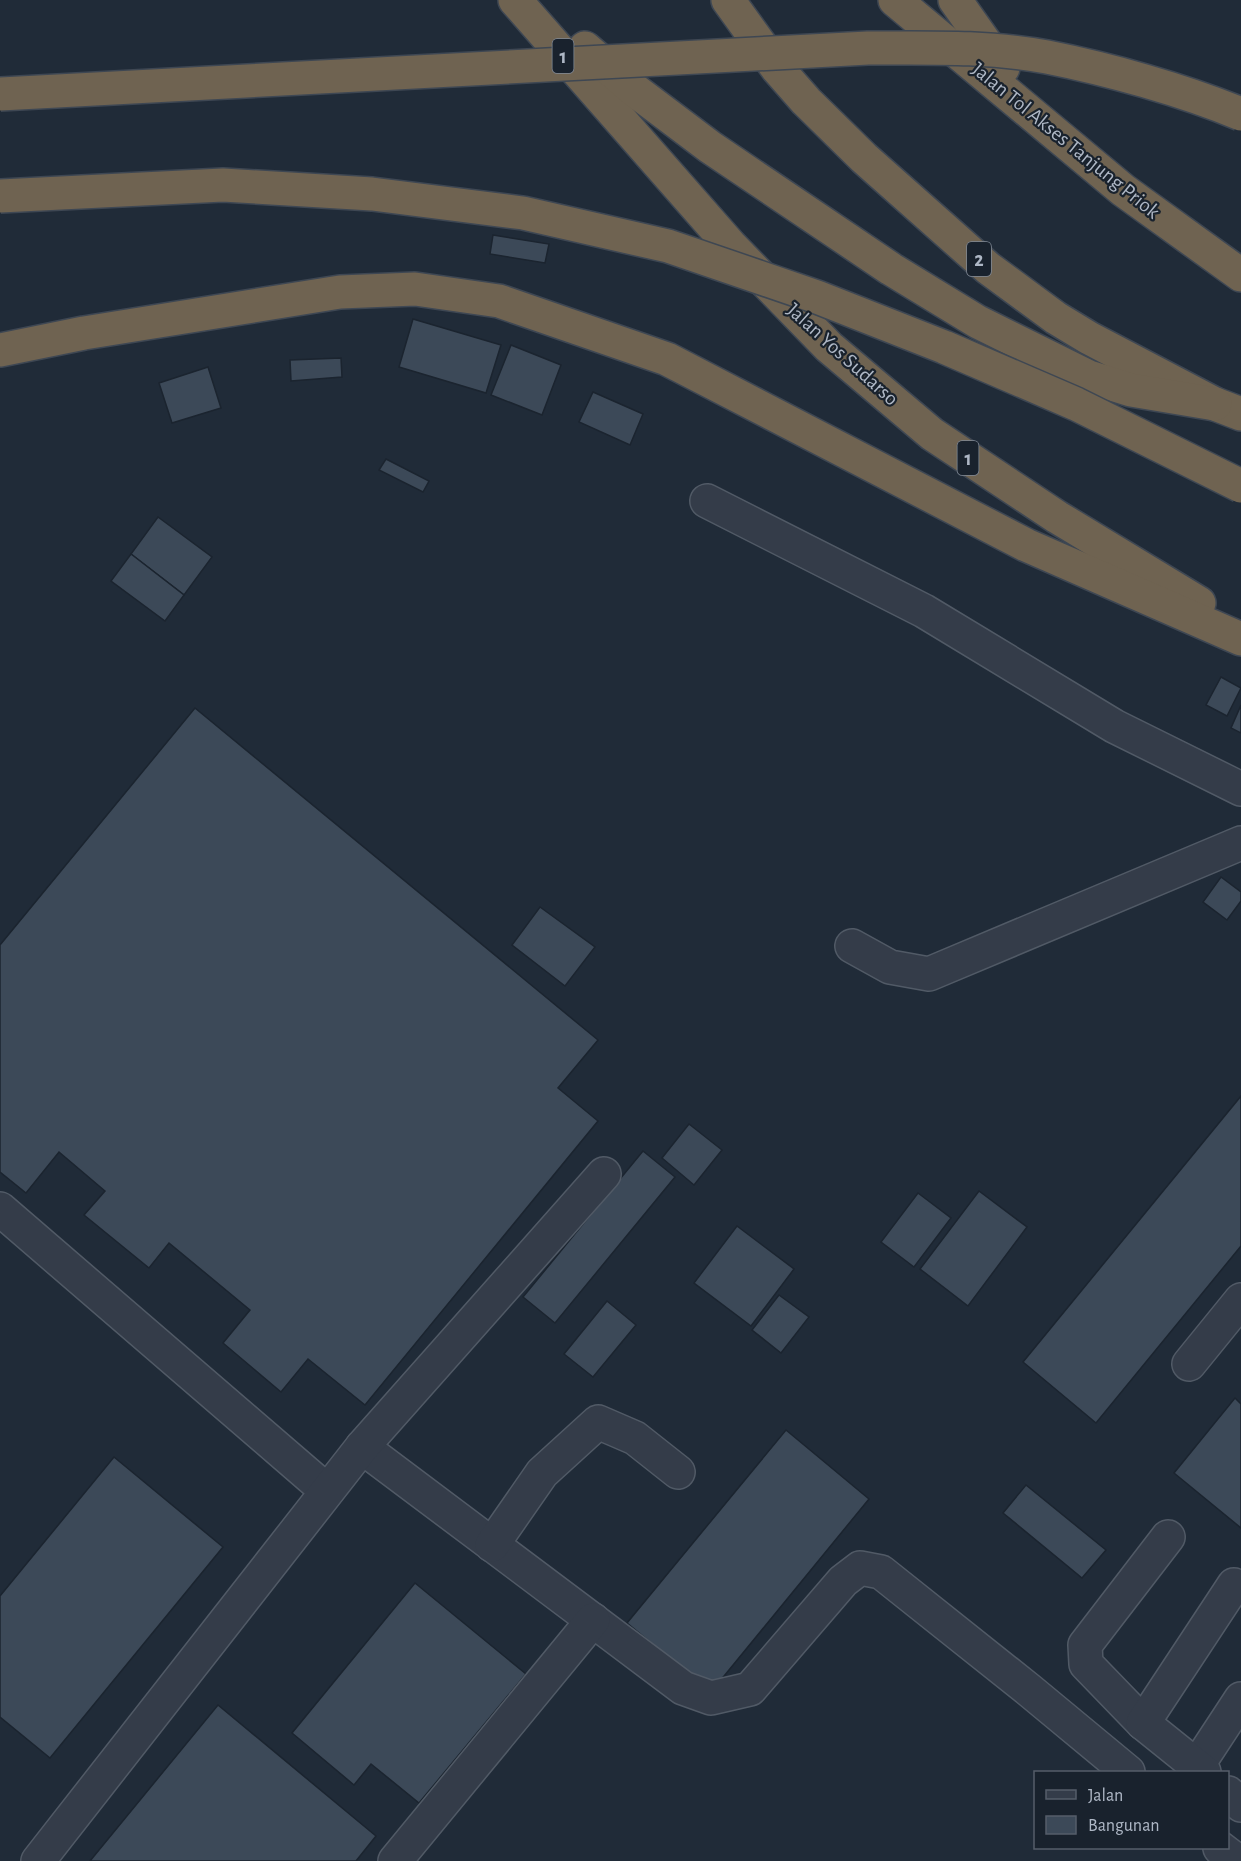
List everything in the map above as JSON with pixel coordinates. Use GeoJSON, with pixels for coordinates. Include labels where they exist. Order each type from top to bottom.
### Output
{"type":"FeatureCollection","features":[{"type":"Feature","properties":{"kind":"highway","name":"Jalan Yos Sudarso"},"geometry":{"type":"LineString","coordinates":[[515,0],[730,245],[829,347],[932,434],[1057,517],[1241,626]]}},
{"type":"Feature","properties":{"kind":"highway"},"geometry":{"type":"LineString","coordinates":[[533,0],[588,51],[674,121],[891,269],[978,322],[1100,381],[1131,390],[1228,409]]}},
{"type":"Feature","properties":{"kind":"highway","name":"2"},"geometry":{"type":"LineString","coordinates":[[728,0],[777,68],[806,101],[864,158],[988,268],[1072,328],[1228,409]]}},
{"type":"Feature","properties":{"kind":"highway","name":"Jalan Tol Akses Tanjung Priok"},"geometry":{"type":"LineString","coordinates":[[895,0],[1123,190],[1241,275]]}},
{"type":"Feature","properties":{"kind":"highway"},"geometry":{"type":"LineString","coordinates":[[955,0],[1039,118]]}},
{"type":"Feature","properties":{"kind":"highway"},"geometry":{"type":"LineString","coordinates":[[0,94],[868,48],[954,47],[1046,57],[1146,83],[1241,114]]}},
{"type":"Feature","properties":{"kind":"highway"},"geometry":{"type":"LineString","coordinates":[[0,196],[223,185],[372,194],[523,213],[668,246],[817,297],[944,346],[1076,404],[1241,486]]}},
{"type":"Feature","properties":{"kind":"highway"},"geometry":{"type":"LineString","coordinates":[[0,350],[84,333],[340,292],[415,289],[499,301],[667,359],[1026,545],[1241,639]]}},
{"type":"Feature","properties":{"kind":"lane"},"geometry":{"type":"LineString","coordinates":[[707,501],[924,611],[1114,726],[1241,789]]}},
{"type":"Feature","properties":{"kind":"lane"},"geometry":{"type":"LineString","coordinates":[[852,946],[890,967],[929,974],[1241,843]]}},
{"type":"Feature","properties":{"kind":"lane"},"geometry":{"type":"LineString","coordinates":[[38,1861],[362,1448],[604,1174]]}},
{"type":"Feature","properties":{"kind":"lane"},"geometry":{"type":"LineString","coordinates":[[0,1209],[327,1491]]}},
{"type":"Feature","properties":{"kind":"lane"},"geometry":{"type":"LineString","coordinates":[[1189,1364],[1241,1300]]}},
{"type":"Feature","properties":{"kind":"lane"},"geometry":{"type":"LineString","coordinates":[[492,1545],[542,1473],[598,1422],[635,1438],[678,1472]]}},
{"type":"Feature","properties":{"kind":"lane"},"geometry":{"type":"LineString","coordinates":[[362,1448],[683,1688],[711,1698],[750,1689],[843,1581],[860,1568],[881,1572],[1029,1690],[1126,1771]]}},
{"type":"Feature","properties":{"kind":"lane"},"geometry":{"type":"LineString","coordinates":[[1168,1537],[1085,1646],[1086,1665],[1143,1723],[1200,1769],[1241,1699]]}},
{"type":"Feature","properties":{"kind":"lane"},"geometry":{"type":"LineString","coordinates":[[1143,1723],[1234,1585]]}},
{"type":"Feature","properties":{"kind":"lane"},"geometry":{"type":"LineString","coordinates":[[395,1861],[594,1620]]}},
{"type":"Feature","properties":{"kind":"lane"},"geometry":{"type":"LineString","coordinates":[[1229,1795],[1241,1805]]}},
{"type":"Feature","properties":{"kind":"lane"},"geometry":{"type":"LineString","coordinates":[[1221,1849],[1237,1861]]}},
{"type":"Feature","properties":{"kind":"building"},"geometry":{"type":"Polygon","coordinates":[[[493,235],[549,244],[545,263],[490,254],[493,235]]]}},
{"type":"Feature","properties":{"kind":"building"},"geometry":{"type":"Polygon","coordinates":[[[413,319],[501,345],[486,393],[399,367],[413,319]]]}},
{"type":"Feature","properties":{"kind":"building"},"geometry":{"type":"Polygon","coordinates":[[[511,345],[561,365],[542,415],[491,395],[511,345]]]}},
{"type":"Feature","properties":{"kind":"building"},"geometry":{"type":"Polygon","coordinates":[[[341,358],[342,377],[291,381],[290,360],[341,358]]]}},
{"type":"Feature","properties":{"kind":"building"},"geometry":{"type":"Polygon","coordinates":[[[208,367],[221,408],[172,423],[159,383],[208,367]]]}},
{"type":"Feature","properties":{"kind":"building"},"geometry":{"type":"Polygon","coordinates":[[[593,392],[643,414],[630,445],[579,422],[593,392]]]}},
{"type":"Feature","properties":{"kind":"building"},"geometry":{"type":"Polygon","coordinates":[[[386,459],[429,481],[423,492],[379,470],[386,459]]]}},
{"type":"Feature","properties":{"kind":"building"},"geometry":{"type":"Polygon","coordinates":[[[158,517],[212,557],[184,595],[131,554],[158,517]]]}},
{"type":"Feature","properties":{"kind":"building"},"geometry":{"type":"Polygon","coordinates":[[[131,554],[184,595],[165,621],[111,581],[131,554]]]}},
{"type":"Feature","properties":{"kind":"building"},"geometry":{"type":"Polygon","coordinates":[[[1221,677],[1241,688],[1227,716],[1206,705],[1221,677]]]}},
{"type":"Feature","properties":{"kind":"building"},"geometry":{"type":"Polygon","coordinates":[[[1241,705],[1241,733],[1231,728],[1241,705]]]}},
{"type":"Feature","properties":{"kind":"building"},"geometry":{"type":"Polygon","coordinates":[[[195,708],[598,1040],[558,1088],[598,1121],[365,1405],[308,1359],[281,1392],[223,1343],[250,1310],[169,1243],[149,1268],[84,1215],[105,1191],[59,1152],[26,1193],[0,1172],[0,945],[195,708]]]}},
{"type":"Feature","properties":{"kind":"building"},"geometry":{"type":"Polygon","coordinates":[[[1221,877],[1241,892],[1241,901],[1227,920],[1203,902],[1221,877]]]}},
{"type":"Feature","properties":{"kind":"building"},"geometry":{"type":"Polygon","coordinates":[[[540,907],[595,947],[565,986],[512,945],[540,907]]]}},
{"type":"Feature","properties":{"kind":"building"},"geometry":{"type":"Polygon","coordinates":[[[1241,1096],[1241,1246],[1096,1423],[1023,1362],[1241,1096]]]}},
{"type":"Feature","properties":{"kind":"building"},"geometry":{"type":"Polygon","coordinates":[[[689,1124],[722,1150],[694,1185],[662,1158],[689,1124]]]}},
{"type":"Feature","properties":{"kind":"building"},"geometry":{"type":"Polygon","coordinates":[[[643,1151],[675,1177],[555,1323],[523,1297],[643,1151]]]}},
{"type":"Feature","properties":{"kind":"building"},"geometry":{"type":"Polygon","coordinates":[[[979,1191],[1027,1227],[968,1306],[920,1269],[979,1191]]]}},
{"type":"Feature","properties":{"kind":"building"},"geometry":{"type":"Polygon","coordinates":[[[918,1193],[951,1218],[914,1267],[881,1242],[918,1193]]]}},
{"type":"Feature","properties":{"kind":"building"},"geometry":{"type":"Polygon","coordinates":[[[737,1226],[794,1269],[751,1326],[694,1283],[737,1226]]]}},
{"type":"Feature","properties":{"kind":"building"},"geometry":{"type":"Polygon","coordinates":[[[779,1295],[809,1317],[781,1353],[752,1330],[779,1295]]]}},
{"type":"Feature","properties":{"kind":"building"},"geometry":{"type":"Polygon","coordinates":[[[607,1301],[636,1325],[593,1377],[564,1354],[607,1301]]]}},
{"type":"Feature","properties":{"kind":"building"},"geometry":{"type":"Polygon","coordinates":[[[1235,1398],[1241,1404],[1241,1528],[1174,1473],[1235,1398]]]}},
{"type":"Feature","properties":{"kind":"building"},"geometry":{"type":"Polygon","coordinates":[[[786,1430],[869,1499],[711,1692],[627,1623],[786,1430]]]}},
{"type":"Feature","properties":{"kind":"building"},"geometry":{"type":"Polygon","coordinates":[[[114,1457],[223,1547],[50,1758],[0,1717],[0,1596],[114,1457]]]}},
{"type":"Feature","properties":{"kind":"building"},"geometry":{"type":"Polygon","coordinates":[[[1026,1485],[1106,1550],[1082,1578],[1003,1513],[1026,1485]]]}},
{"type":"Feature","properties":{"kind":"building"},"geometry":{"type":"Polygon","coordinates":[[[415,1583],[526,1674],[419,1803],[371,1764],[354,1785],[292,1733],[415,1583]]]}},
{"type":"Feature","properties":{"kind":"building"},"geometry":{"type":"Polygon","coordinates":[[[218,1705],[376,1836],[356,1861],[90,1861],[218,1705]]]}}]}
